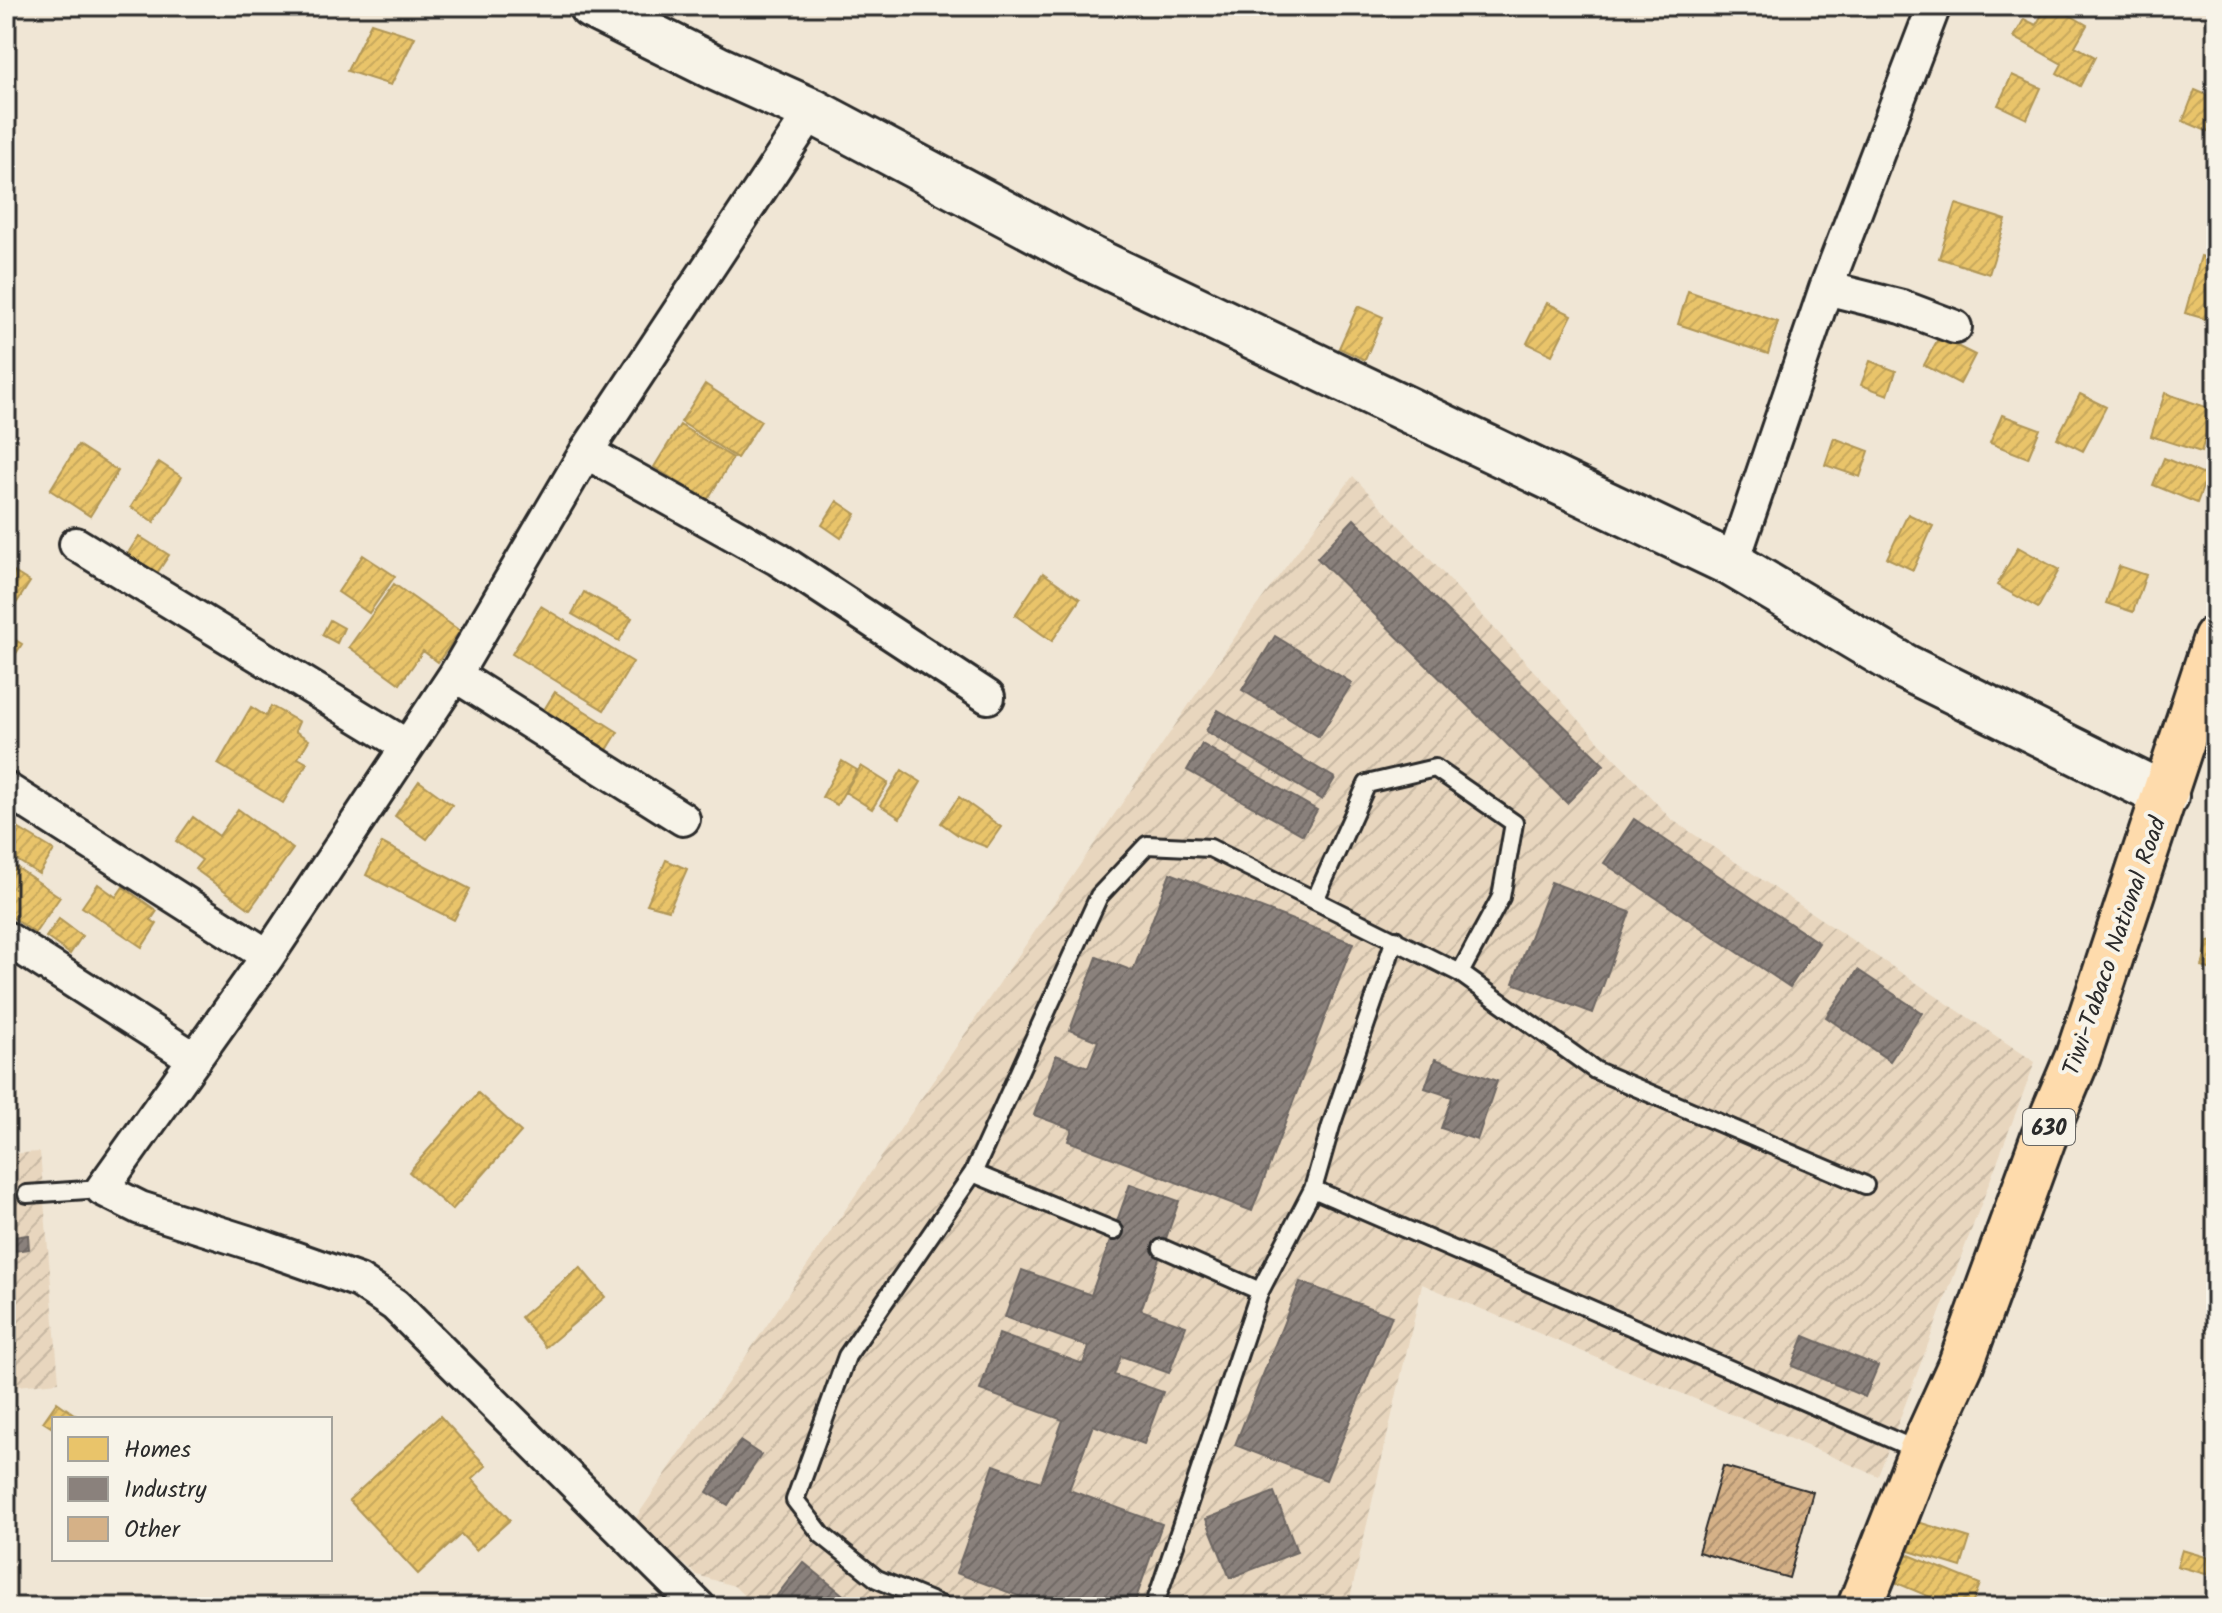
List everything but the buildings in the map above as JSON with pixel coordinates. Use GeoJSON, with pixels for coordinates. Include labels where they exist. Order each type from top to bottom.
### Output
{"type":"FeatureCollection","features":[{"type":"Feature","properties":{"kind":"main road"},"geometry":{"type":"LineString","coordinates":[[591,6],[812,111],[1091,259],[1732,564],[1905,667],[2166,796]]}},
{"type":"Feature","properties":{"kind":"main road","name":"Tiwi-Tabaco National Road"},"geometry":{"type":"LineString","coordinates":[[1860,1607],[1921,1452],[1961,1364],[2043,1139],[2078,1056],[2216,638]]}},
{"type":"Feature","properties":{"kind":"street"},"geometry":{"type":"LineString","coordinates":[[1732,564],[1826,288],[1934,6]]}},
{"type":"Feature","properties":{"kind":"street"},"geometry":{"type":"LineString","coordinates":[[699,1607],[395,1305],[359,1281],[140,1208],[102,1189],[268,956],[455,675],[586,452],[812,111]]}},
{"type":"Feature","properties":{"kind":"street"},"geometry":{"type":"LineString","coordinates":[[1826,288],[1902,307],[1955,327]]}},
{"type":"Feature","properties":{"kind":"street"},"geometry":{"type":"LineString","coordinates":[[586,452],[778,559],[988,697]]}},
{"type":"Feature","properties":{"kind":"street"},"geometry":{"type":"LineString","coordinates":[[76,544],[407,746]]}},
{"type":"Feature","properties":{"kind":"street"},"geometry":{"type":"LineString","coordinates":[[455,675],[683,819]]}},
{"type":"Feature","properties":{"kind":"street"},"geometry":{"type":"LineString","coordinates":[[6,789],[268,956]]}},
{"type":"Feature","properties":{"kind":"street"},"geometry":{"type":"LineString","coordinates":[[6,938],[195,1059]]}},
{"type":"Feature","properties":{"kind":"lane"},"geometry":{"type":"LineString","coordinates":[[1315,900],[1367,784],[1435,768],[1514,823],[1501,897],[1460,973]]}},
{"type":"Feature","properties":{"kind":"lane"},"geometry":{"type":"LineString","coordinates":[[945,1607],[877,1579],[822,1535],[795,1500],[847,1356],[973,1173],[1099,896],[1147,845],[1210,848],[1460,973],[1595,1070],[1865,1185]]}},
{"type":"Feature","properties":{"kind":"lane"},"geometry":{"type":"LineString","coordinates":[[1154,1607],[1260,1291],[1313,1189],[1331,1126],[1395,939]]}},
{"type":"Feature","properties":{"kind":"lane"},"geometry":{"type":"LineString","coordinates":[[973,1173],[1114,1231]]}},
{"type":"Feature","properties":{"kind":"lane"},"geometry":{"type":"LineString","coordinates":[[27,1194],[102,1189]]}},
{"type":"Feature","properties":{"kind":"lane"},"geometry":{"type":"LineString","coordinates":[[1313,1189],[1921,1452]]}},
{"type":"Feature","properties":{"kind":"lane"},"geometry":{"type":"LineString","coordinates":[[1162,1248],[1260,1291]]}},
{"type":"Feature","properties":{"kind":"shaded area"},"geometry":{"type":"Polygon","coordinates":[[[1353,476],[1671,819],[2035,1062],[1878,1476],[1422,1284],[1348,1607],[756,1607],[734,1586],[697,1575],[633,1522],[1250,615],[1353,476]]]}},
{"type":"Feature","properties":{"kind":"shaded area"},"geometry":{"type":"Polygon","coordinates":[[[40,1152],[59,1382],[6,1387],[6,1154],[40,1152]]]}}]}
